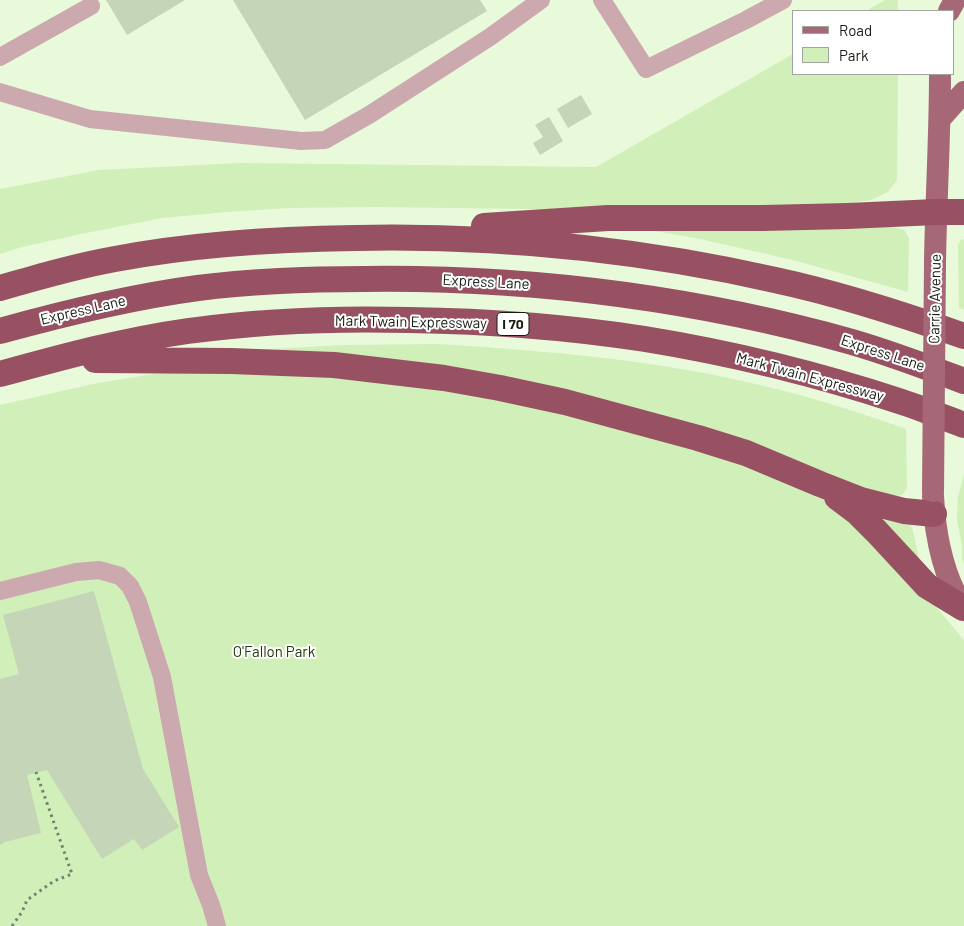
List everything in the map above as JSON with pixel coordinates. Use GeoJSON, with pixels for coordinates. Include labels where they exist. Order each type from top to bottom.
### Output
{"type":"FeatureCollection","features":[{"type":"Feature","properties":{"kind":"highway"},"geometry":{"type":"LineString","coordinates":[[381,237],[495,225],[608,218],[763,218],[964,212]]}},
{"type":"Feature","properties":{"kind":"highway"},"geometry":{"type":"LineString","coordinates":[[0,288],[115,259],[249,242],[381,237],[514,241],[647,255],[732,271],[805,287],[904,315],[964,336]]}},
{"type":"Feature","properties":{"kind":"highway","name":"Express Lane"},"geometry":{"type":"LineString","coordinates":[[0,331],[77,310],[132,298],[198,288],[330,279],[463,280],[594,291],[725,312],[790,326],[853,343],[906,359],[964,381]]}},
{"type":"Feature","properties":{"kind":"highway","name":"Mark Twain Expressway"},"geometry":{"type":"LineString","coordinates":[[0,374],[52,359],[186,331],[251,324],[317,320],[448,320],[513,324],[645,339],[774,365],[900,402],[964,425]]}},
{"type":"Feature","properties":{"kind":"highway"},"geometry":{"type":"LineString","coordinates":[[52,359],[231,361],[334,365],[444,378],[566,402],[644,422],[746,453],[861,500],[904,511],[933,502]]}},
{"type":"Feature","properties":{"kind":"highway"},"geometry":{"type":"LineString","coordinates":[[820,484],[857,512],[927,586],[964,609]]}},
{"type":"Feature","properties":{"kind":"main road"},"geometry":{"type":"LineString","coordinates":[[957,0],[964,6]]}},
{"type":"Feature","properties":{"kind":"main road","name":"Carrie Avenue"},"geometry":{"type":"LineString","coordinates":[[940,75],[935,262],[933,502],[940,551],[949,579],[964,609]]}},
{"type":"Feature","properties":{"kind":"main road"},"geometry":{"type":"LineString","coordinates":[[940,120],[964,92]]}},
{"type":"Feature","properties":{"kind":"lane"},"geometry":{"type":"LineString","coordinates":[[0,92],[90,119],[301,141],[325,140],[385,105],[490,37],[541,0]]}},
{"type":"Feature","properties":{"kind":"lane"},"geometry":{"type":"LineString","coordinates":[[602,0],[646,69],[746,20],[782,0]]}},
{"type":"Feature","properties":{"kind":"lane"},"geometry":{"type":"LineString","coordinates":[[0,57],[91,6]]}},
{"type":"Feature","properties":{"kind":"lane"},"geometry":{"type":"LineString","coordinates":[[0,591],[76,572],[99,570],[120,576],[130,586],[138,602],[162,677],[199,874],[217,926]]}},
{"type":"Feature","properties":{"kind":"path"},"geometry":{"type":"LineString","coordinates":[[12,926],[22,912],[27,900],[54,881],[72,874],[36,772]]}},
{"type":"Feature","properties":{"kind":"green space"},"geometry":{"type":"Polygon","coordinates":[[[885,0],[898,1],[898,10],[868,10],[885,0]]]}},
{"type":"Feature","properties":{"kind":"green space"},"geometry":{"type":"Polygon","coordinates":[[[792,55],[792,75],[898,75],[897,180],[888,192],[871,200],[795,210],[289,208],[162,218],[22,247],[0,254],[0,189],[99,170],[240,163],[596,167],[792,55]]]}},
{"type":"Feature","properties":{"kind":"green space"},"geometry":{"type":"Polygon","coordinates":[[[627,226],[890,226],[904,230],[909,238],[908,292],[793,260],[700,239],[627,226]]]}},
{"type":"Feature","properties":{"kind":"green space"},"geometry":{"type":"Polygon","coordinates":[[[964,239],[964,310],[959,308],[958,245],[964,239]]]}},
{"type":"Feature","properties":{"kind":"green space"},"geometry":{"type":"Polygon","coordinates":[[[438,344],[521,350],[645,363],[786,391],[838,406],[906,429],[907,488],[902,495],[885,496],[747,446],[251,350],[343,345],[438,344]]]}},
{"type":"Feature","properties":{"kind":"green space","name":"O'Fallon Park"},"geometry":{"type":"Polygon","coordinates":[[[203,371],[273,372],[486,393],[711,450],[814,493],[832,504],[927,596],[964,640],[964,926],[0,926],[0,405],[93,384],[153,374],[203,371]]]}},
{"type":"Feature","properties":{"kind":"green space"},"geometry":{"type":"Polygon","coordinates":[[[964,475],[964,564],[957,520],[958,497],[964,475]]]}},
{"type":"Feature","properties":{"kind":"green space"},"geometry":{"type":"Polygon","coordinates":[[[869,513],[910,524],[921,568],[869,513]]]}},
{"type":"Feature","properties":{"kind":"building"},"geometry":{"type":"Polygon","coordinates":[[[106,0],[185,0],[127,35],[106,0]]]}},
{"type":"Feature","properties":{"kind":"building"},"geometry":{"type":"Polygon","coordinates":[[[233,0],[480,0],[487,11],[305,120],[233,0]]]}},
{"type":"Feature","properties":{"kind":"building"},"geometry":{"type":"Polygon","coordinates":[[[581,95],[592,114],[568,128],[557,109],[581,95]]]}},
{"type":"Feature","properties":{"kind":"building"},"geometry":{"type":"Polygon","coordinates":[[[549,117],[563,141],[540,155],[533,143],[543,137],[535,125],[549,117]]]}},
{"type":"Feature","properties":{"kind":"building"},"geometry":{"type":"Polygon","coordinates":[[[94,591],[143,769],[179,827],[142,850],[134,839],[102,859],[47,770],[27,775],[41,833],[0,845],[0,679],[19,674],[3,615],[94,591]]]}}]}
